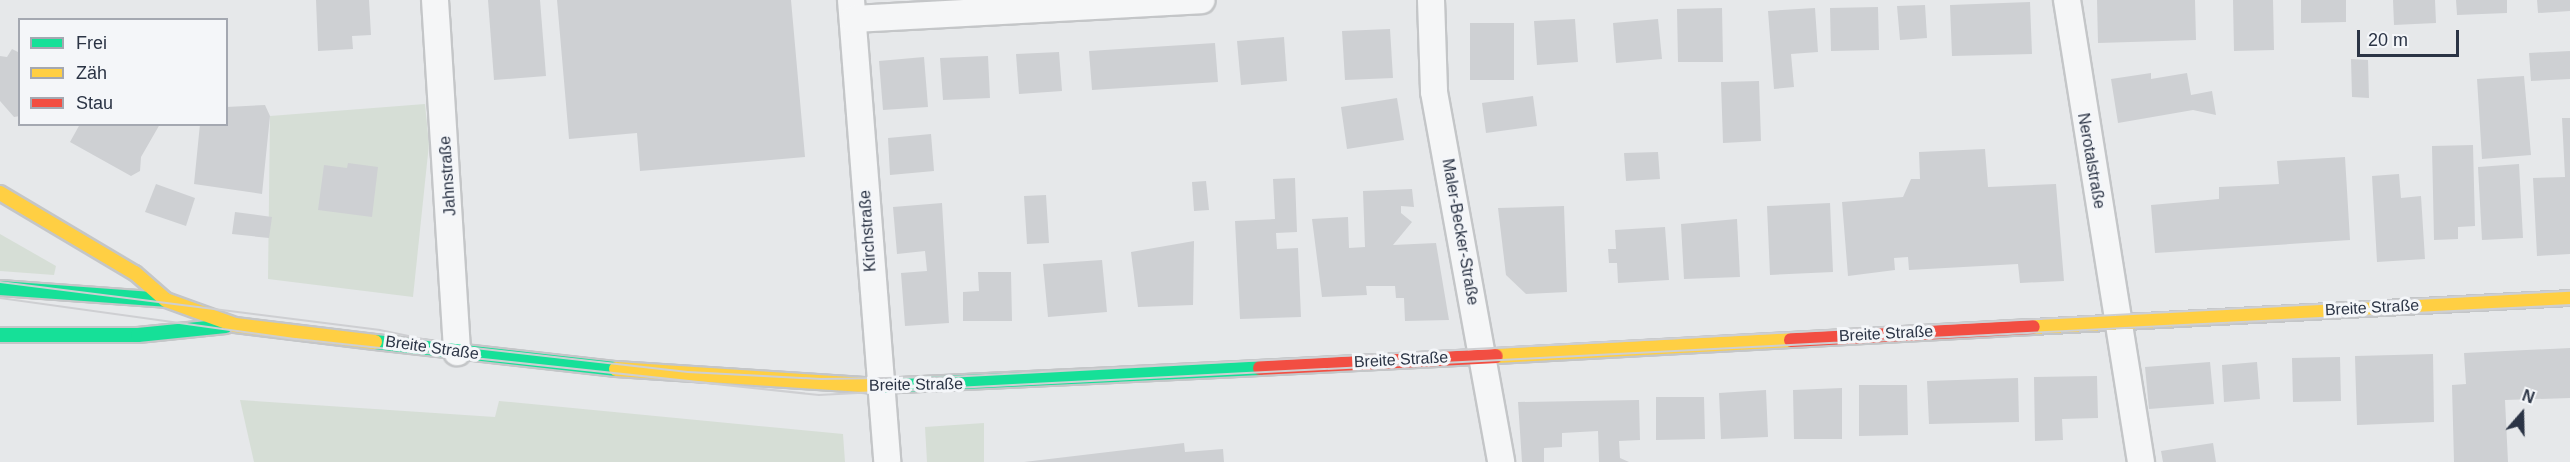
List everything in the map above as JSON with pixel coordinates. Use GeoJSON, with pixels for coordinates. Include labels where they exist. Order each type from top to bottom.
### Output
{"type":"FeatureCollection","features":[{"type":"Feature","properties":{"kind":"main road","name":"Breite Straße"},"geometry":{"type":"LineString","coordinates":[[0,194],[135,273],[166,300]]}},
{"type":"Feature","properties":{"kind":"main road","name":"Breite Straße"},"geometry":{"type":"LineString","coordinates":[[0,288],[166,300],[235,325]]}},
{"type":"Feature","properties":{"kind":"main road","name":"Breite Straße"},"geometry":{"type":"LineString","coordinates":[[0,335],[138,335],[235,325],[684,377],[879,387],[2570,298]]}},
{"type":"Feature","properties":{"kind":"main road"},"geometry":{"type":"LineString","coordinates":[[138,335],[166,300]]}},
{"type":"Feature","properties":{"kind":"street","name":"Jahnstraße"},"geometry":{"type":"LineString","coordinates":[[435,0],[457,352]]}},
{"type":"Feature","properties":{"kind":"street"},"geometry":{"type":"LineString","coordinates":[[852,10],[1201,0]]}},
{"type":"Feature","properties":{"kind":"street","name":"Maler-Becker-Straße"},"geometry":{"type":"LineString","coordinates":[[1431,0],[1434,92],[1501,462]]}},
{"type":"Feature","properties":{"kind":"street","name":"Nerotalstraße"},"geometry":{"type":"LineString","coordinates":[[2067,0],[2141,462]]}},
{"type":"Feature","properties":{"kind":"street","name":"Kirchstraße"},"geometry":{"type":"LineString","coordinates":[[852,10],[879,387],[887,462]]}},
{"type":"Feature","properties":{"kind":"shaded area"},"geometry":{"type":"Polygon","coordinates":[[[425,104],[429,144],[413,297],[268,279],[270,116],[425,104]]]}},
{"type":"Feature","properties":{"kind":"shaded area"},"geometry":{"type":"Polygon","coordinates":[[[0,234],[56,266],[54,275],[0,271],[0,234]]]}},
{"type":"Feature","properties":{"kind":"shaded area"},"geometry":{"type":"Polygon","coordinates":[[[240,400],[495,417],[499,401],[843,434],[845,462],[254,462],[240,400]]]}},
{"type":"Feature","properties":{"kind":"shaded area"},"geometry":{"type":"Polygon","coordinates":[[[984,423],[984,462],[927,462],[925,427],[984,423]]]}},
{"type":"Feature","properties":{"kind":"building"},"geometry":{"type":"Polygon","coordinates":[[[316,0],[369,0],[371,35],[352,36],[353,49],[318,51],[316,0]]]}},
{"type":"Feature","properties":{"kind":"building"},"geometry":{"type":"Polygon","coordinates":[[[488,0],[540,0],[546,76],[494,80],[488,0]]]}},
{"type":"Feature","properties":{"kind":"building"},"geometry":{"type":"Polygon","coordinates":[[[557,0],[791,0],[805,157],[640,171],[637,133],[569,139],[557,0]]]}},
{"type":"Feature","properties":{"kind":"building"},"geometry":{"type":"Polygon","coordinates":[[[2097,0],[2195,0],[2196,40],[2098,43],[2097,0]]]}},
{"type":"Feature","properties":{"kind":"building"},"geometry":{"type":"Polygon","coordinates":[[[2233,0],[2273,0],[2274,50],[2234,51],[2233,0]]]}},
{"type":"Feature","properties":{"kind":"building"},"geometry":{"type":"Polygon","coordinates":[[[2301,0],[2346,0],[2346,22],[2301,23],[2301,0]]]}},
{"type":"Feature","properties":{"kind":"building"},"geometry":{"type":"Polygon","coordinates":[[[2393,0],[2435,0],[2436,23],[2394,25],[2393,0]]]}},
{"type":"Feature","properties":{"kind":"building"},"geometry":{"type":"Polygon","coordinates":[[[2456,0],[2507,0],[2507,13],[2457,15],[2456,0]]]}},
{"type":"Feature","properties":{"kind":"building"},"geometry":{"type":"Polygon","coordinates":[[[2537,0],[2570,0],[2570,11],[2538,13],[2537,0]]]}},
{"type":"Feature","properties":{"kind":"building"},"geometry":{"type":"Polygon","coordinates":[[[2030,2],[2032,54],[1952,56],[1950,5],[2030,2]]]}},
{"type":"Feature","properties":{"kind":"building"},"geometry":{"type":"Polygon","coordinates":[[[1925,5],[1927,38],[1900,40],[1897,6],[1925,5]]]}},
{"type":"Feature","properties":{"kind":"building"},"geometry":{"type":"Polygon","coordinates":[[[1878,7],[1879,50],[1831,51],[1830,8],[1878,7]]]}},
{"type":"Feature","properties":{"kind":"building"},"geometry":{"type":"Polygon","coordinates":[[[1722,8],[1723,62],[1678,62],[1677,9],[1722,8]]]}},
{"type":"Feature","properties":{"kind":"building"},"geometry":{"type":"Polygon","coordinates":[[[1815,8],[1818,52],[1791,54],[1794,87],[1774,89],[1768,11],[1815,8]]]}},
{"type":"Feature","properties":{"kind":"building"},"geometry":{"type":"Polygon","coordinates":[[[1575,19],[1578,62],[1537,65],[1534,21],[1575,19]]]}},
{"type":"Feature","properties":{"kind":"building"},"geometry":{"type":"Polygon","coordinates":[[[1658,19],[1662,59],[1616,63],[1613,23],[1658,19]]]}},
{"type":"Feature","properties":{"kind":"building"},"geometry":{"type":"Polygon","coordinates":[[[1470,23],[1514,23],[1514,80],[1470,80],[1470,23]]]}},
{"type":"Feature","properties":{"kind":"building"},"geometry":{"type":"Polygon","coordinates":[[[1390,29],[1393,78],[1345,80],[1342,31],[1390,29]]]}},
{"type":"Feature","properties":{"kind":"building"},"geometry":{"type":"Polygon","coordinates":[[[1284,37],[1287,81],[1241,85],[1237,41],[1284,37]]]}},
{"type":"Feature","properties":{"kind":"building"},"geometry":{"type":"Polygon","coordinates":[[[1215,43],[1218,82],[1092,90],[1089,51],[1215,43]]]}},
{"type":"Feature","properties":{"kind":"building"},"geometry":{"type":"Polygon","coordinates":[[[12,49],[18,52],[18,116],[14,117],[0,101],[0,56],[7,57],[12,49]]]}},
{"type":"Feature","properties":{"kind":"building"},"geometry":{"type":"Polygon","coordinates":[[[2570,51],[2570,79],[2531,81],[2529,53],[2570,51]]]}},
{"type":"Feature","properties":{"kind":"building"},"geometry":{"type":"Polygon","coordinates":[[[1059,52],[1062,91],[1019,94],[1016,54],[1059,52]]]}},
{"type":"Feature","properties":{"kind":"building"},"geometry":{"type":"Polygon","coordinates":[[[988,56],[990,98],[943,100],[940,58],[988,56]]]}},
{"type":"Feature","properties":{"kind":"building"},"geometry":{"type":"Polygon","coordinates":[[[924,57],[928,107],[883,110],[879,61],[924,57]]]}},
{"type":"Feature","properties":{"kind":"building"},"geometry":{"type":"Polygon","coordinates":[[[2351,59],[2368,60],[2369,98],[2352,97],[2351,59]]]}},
{"type":"Feature","properties":{"kind":"building"},"geometry":{"type":"Polygon","coordinates":[[[2151,73],[2151,79],[2187,73],[2191,95],[2212,91],[2216,115],[2193,110],[2118,123],[2111,79],[2151,73]]]}},
{"type":"Feature","properties":{"kind":"building"},"geometry":{"type":"Polygon","coordinates":[[[2524,76],[2531,155],[2482,159],[2477,79],[2524,76]]]}},
{"type":"Feature","properties":{"kind":"building"},"geometry":{"type":"Polygon","coordinates":[[[1759,81],[1761,141],[1723,143],[1721,82],[1759,81]]]}},
{"type":"Feature","properties":{"kind":"building"},"geometry":{"type":"Polygon","coordinates":[[[1533,96],[1537,126],[1486,133],[1482,103],[1533,96]]]}},
{"type":"Feature","properties":{"kind":"building"},"geometry":{"type":"Polygon","coordinates":[[[1397,98],[1404,140],[1347,149],[1341,107],[1397,98]]]}},
{"type":"Feature","properties":{"kind":"building"},"geometry":{"type":"Polygon","coordinates":[[[265,105],[270,116],[262,194],[194,184],[200,126],[228,126],[228,107],[265,105]]]}},
{"type":"Feature","properties":{"kind":"building"},"geometry":{"type":"Polygon","coordinates":[[[2562,118],[2570,118],[2570,254],[2537,256],[2533,178],[2565,177],[2562,118]]]}},
{"type":"Feature","properties":{"kind":"building"},"geometry":{"type":"Polygon","coordinates":[[[79,126],[159,126],[141,157],[140,171],[131,176],[70,142],[79,126]]]}},
{"type":"Feature","properties":{"kind":"building"},"geometry":{"type":"Polygon","coordinates":[[[931,134],[934,171],[890,175],[888,138],[931,134]]]}},
{"type":"Feature","properties":{"kind":"building"},"geometry":{"type":"Polygon","coordinates":[[[2473,145],[2475,226],[2458,227],[2458,239],[2434,240],[2432,146],[2473,145]]]}},
{"type":"Feature","properties":{"kind":"building"},"geometry":{"type":"Polygon","coordinates":[[[1985,149],[1988,187],[2056,184],[2064,281],[2020,283],[2018,264],[1909,270],[1908,257],[1894,258],[1895,270],[1848,276],[1842,202],[1903,197],[1911,179],[1920,179],[1919,152],[1985,149]]]}},
{"type":"Feature","properties":{"kind":"building"},"geometry":{"type":"Polygon","coordinates":[[[1658,152],[1660,179],[1626,181],[1624,153],[1658,152]]]}},
{"type":"Feature","properties":{"kind":"building"},"geometry":{"type":"Polygon","coordinates":[[[2345,157],[2350,240],[2155,253],[2151,205],[2219,199],[2219,187],[2279,184],[2277,161],[2345,157]]]}},
{"type":"Feature","properties":{"kind":"building"},"geometry":{"type":"Polygon","coordinates":[[[348,163],[378,167],[372,217],[318,210],[324,165],[347,168],[348,163]]]}},
{"type":"Feature","properties":{"kind":"building"},"geometry":{"type":"Polygon","coordinates":[[[2519,164],[2523,238],[2482,240],[2478,167],[2519,164]]]}},
{"type":"Feature","properties":{"kind":"building"},"geometry":{"type":"Polygon","coordinates":[[[2399,174],[2401,198],[2421,196],[2425,259],[2377,262],[2372,176],[2399,174]]]}},
{"type":"Feature","properties":{"kind":"building"},"geometry":{"type":"Polygon","coordinates":[[[1295,178],[1297,232],[1276,233],[1277,249],[1298,248],[1301,317],[1240,319],[1235,221],[1275,219],[1273,179],[1295,178]]]}},
{"type":"Feature","properties":{"kind":"building"},"geometry":{"type":"Polygon","coordinates":[[[1206,181],[1209,210],[1194,211],[1192,182],[1206,181]]]}},
{"type":"Feature","properties":{"kind":"building"},"geometry":{"type":"Polygon","coordinates":[[[156,184],[195,198],[186,226],[145,212],[156,184]]]}},
{"type":"Feature","properties":{"kind":"building"},"geometry":{"type":"Polygon","coordinates":[[[1412,189],[1414,207],[1401,206],[1401,213],[1412,222],[1393,245],[1436,243],[1449,320],[1405,321],[1404,298],[1396,298],[1395,286],[1366,286],[1367,295],[1322,297],[1312,219],[1348,217],[1349,248],[1365,247],[1363,191],[1412,189]]]}},
{"type":"Feature","properties":{"kind":"building"},"geometry":{"type":"Polygon","coordinates":[[[1046,195],[1049,243],[1027,244],[1024,196],[1046,195]]]}},
{"type":"Feature","properties":{"kind":"building"},"geometry":{"type":"Polygon","coordinates":[[[942,203],[949,323],[905,326],[901,273],[927,271],[925,251],[897,254],[893,207],[942,203]]]}},
{"type":"Feature","properties":{"kind":"building"},"geometry":{"type":"Polygon","coordinates":[[[1830,203],[1833,272],[1770,275],[1767,206],[1830,203]]]}},
{"type":"Feature","properties":{"kind":"building"},"geometry":{"type":"Polygon","coordinates":[[[1564,206],[1567,292],[1526,294],[1506,275],[1498,208],[1564,206]]]}},
{"type":"Feature","properties":{"kind":"building"},"geometry":{"type":"Polygon","coordinates":[[[235,212],[272,217],[269,238],[232,234],[235,212]]]}},
{"type":"Feature","properties":{"kind":"building"},"geometry":{"type":"Polygon","coordinates":[[[1737,219],[1740,277],[1684,279],[1681,224],[1737,219]]]}},
{"type":"Feature","properties":{"kind":"building"},"geometry":{"type":"Polygon","coordinates":[[[1665,227],[1669,280],[1618,283],[1617,263],[1609,263],[1608,249],[1616,249],[1615,230],[1665,227]]]}},
{"type":"Feature","properties":{"kind":"building"},"geometry":{"type":"Polygon","coordinates":[[[1194,241],[1193,305],[1138,307],[1131,252],[1194,241]]]}},
{"type":"Feature","properties":{"kind":"building"},"geometry":{"type":"Polygon","coordinates":[[[1102,260],[1107,312],[1048,317],[1043,264],[1102,260]]]}},
{"type":"Feature","properties":{"kind":"building"},"geometry":{"type":"Polygon","coordinates":[[[978,272],[1011,272],[1012,321],[963,321],[963,292],[979,291],[978,272]]]}},
{"type":"Feature","properties":{"kind":"building"},"geometry":{"type":"Polygon","coordinates":[[[2570,348],[2570,398],[2505,400],[2508,462],[2454,462],[2452,385],[2466,384],[2464,353],[2570,348]]]}},
{"type":"Feature","properties":{"kind":"building"},"geometry":{"type":"Polygon","coordinates":[[[2433,354],[2434,422],[2357,425],[2355,356],[2433,354]]]}},
{"type":"Feature","properties":{"kind":"building"},"geometry":{"type":"Polygon","coordinates":[[[2340,357],[2341,401],[2293,402],[2292,358],[2340,357]]]}},
{"type":"Feature","properties":{"kind":"building"},"geometry":{"type":"Polygon","coordinates":[[[2210,362],[2214,404],[2149,409],[2145,367],[2210,362]]]}},
{"type":"Feature","properties":{"kind":"building"},"geometry":{"type":"Polygon","coordinates":[[[2257,362],[2260,399],[2224,402],[2222,365],[2257,362]]]}},
{"type":"Feature","properties":{"kind":"building"},"geometry":{"type":"Polygon","coordinates":[[[2097,376],[2098,418],[2062,419],[2063,440],[2035,441],[2034,377],[2097,376]]]}},
{"type":"Feature","properties":{"kind":"building"},"geometry":{"type":"Polygon","coordinates":[[[2018,378],[2019,422],[1929,424],[1927,381],[2018,378]]]}},
{"type":"Feature","properties":{"kind":"building"},"geometry":{"type":"Polygon","coordinates":[[[1859,385],[1907,385],[1908,435],[1859,436],[1859,385]]]}},
{"type":"Feature","properties":{"kind":"building"},"geometry":{"type":"Polygon","coordinates":[[[1842,388],[1842,439],[1794,439],[1793,390],[1842,388]]]}},
{"type":"Feature","properties":{"kind":"building"},"geometry":{"type":"Polygon","coordinates":[[[1766,390],[1768,437],[1721,439],[1719,393],[1766,390]]]}},
{"type":"Feature","properties":{"kind":"building"},"geometry":{"type":"Polygon","coordinates":[[[1656,397],[1704,397],[1705,439],[1656,440],[1656,397]]]}},
{"type":"Feature","properties":{"kind":"building"},"geometry":{"type":"Polygon","coordinates":[[[1639,400],[1640,440],[1619,441],[1620,458],[1629,462],[1599,462],[1598,431],[1562,433],[1562,447],[1544,448],[1544,462],[1522,462],[1518,402],[1639,400]]]}},
{"type":"Feature","properties":{"kind":"building"},"geometry":{"type":"Polygon","coordinates":[[[1184,443],[1185,452],[1223,449],[1224,462],[1024,462],[1184,443]]]}},
{"type":"Feature","properties":{"kind":"building"},"geometry":{"type":"Polygon","coordinates":[[[2213,443],[2216,462],[2163,462],[2161,451],[2213,443]]]}},
{"type":"Feature","properties":{"kind":"tram line"},"geometry":{"type":"LineString","coordinates":[[0,282],[380,330],[457,346],[688,372],[821,379],[948,377],[2570,291]]}},
{"type":"Feature","properties":{"kind":"tram line"},"geometry":{"type":"LineString","coordinates":[[0,298],[296,339],[819,395],[2570,305]]}},
{"type":"Feature","properties":{"kind":"traffic: fast"},"geometry":{"type":"LineString","coordinates":[[0,288],[166,300]]}},
{"type":"Feature","properties":{"kind":"traffic: fast"},"geometry":{"type":"LineString","coordinates":[[0,335],[138,335],[226,326]]}},
{"type":"Feature","properties":{"kind":"traffic: fast"},"geometry":{"type":"LineString","coordinates":[[375,342],[616,369]]}},
{"type":"Feature","properties":{"kind":"traffic: fast"},"geometry":{"type":"LineString","coordinates":[[879,386],[1260,368]]}},
{"type":"Feature","properties":{"kind":"traffic: slow"},"geometry":{"type":"LineString","coordinates":[[0,193],[135,273],[166,300],[235,325],[375,342]]}},
{"type":"Feature","properties":{"kind":"traffic: slow"},"geometry":{"type":"LineString","coordinates":[[2033,327],[2570,298]]}},
{"type":"Feature","properties":{"kind":"traffic: slow"},"geometry":{"type":"LineString","coordinates":[[1496,356],[1791,340]]}},
{"type":"Feature","properties":{"kind":"traffic: slow"},"geometry":{"type":"LineString","coordinates":[[616,369],[879,386]]}},
{"type":"Feature","properties":{"kind":"traffic: jam"},"geometry":{"type":"LineString","coordinates":[[1791,340],[2033,327]]}},
{"type":"Feature","properties":{"kind":"traffic: jam"},"geometry":{"type":"LineString","coordinates":[[1260,368],[1496,356]]}}]}
